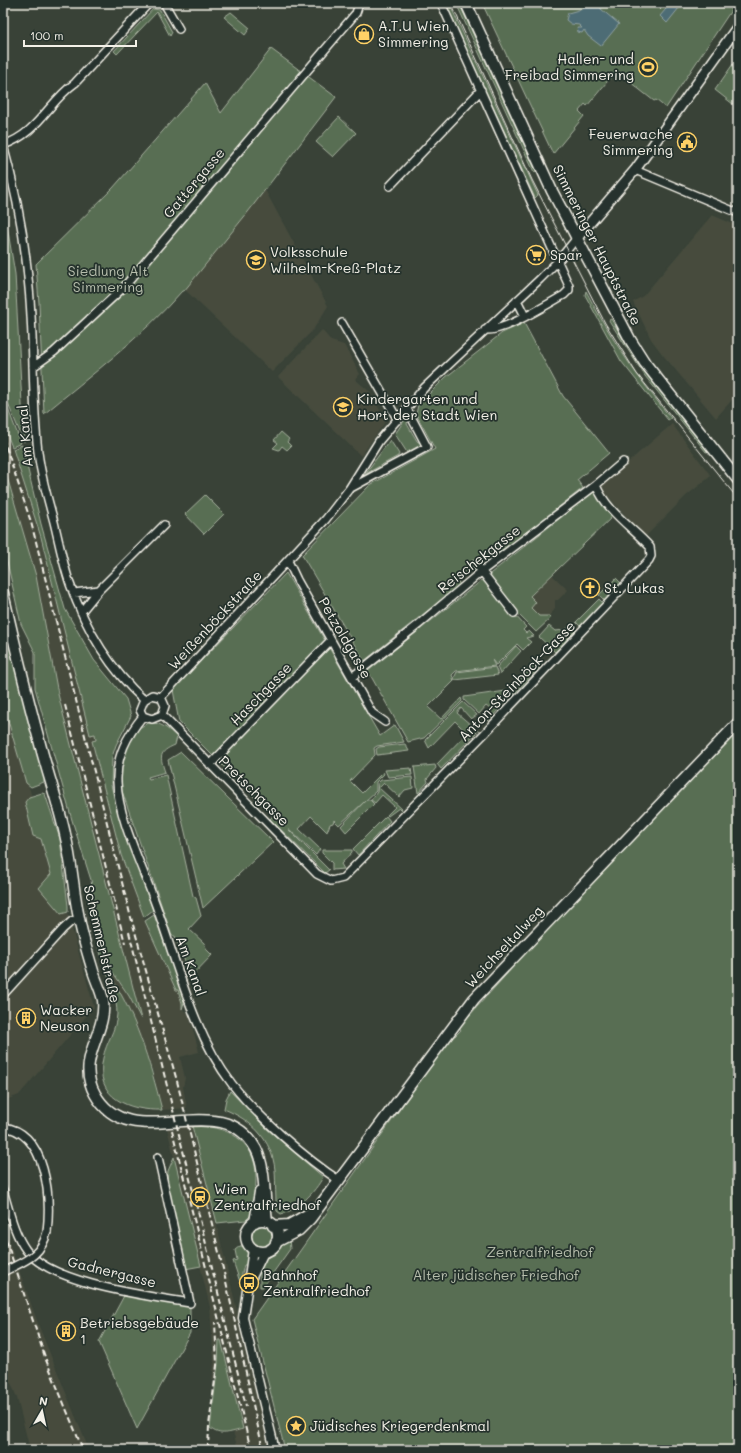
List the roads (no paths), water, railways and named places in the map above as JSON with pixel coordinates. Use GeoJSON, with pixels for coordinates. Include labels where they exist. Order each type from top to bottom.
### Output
{"type":"FeatureCollection","features":[{"type":"Feature","properties":{"kind":"main road","name":"Simmeringer Hauptstraße"},"geometry":{"type":"LineString","coordinates":[[466,3],[552,190],[576,239],[631,342],[645,363],[738,480]]}},
{"type":"Feature","properties":{"kind":"main road"},"geometry":{"type":"LineString","coordinates":[[576,239],[635,170],[738,26]]}},
{"type":"Feature","properties":{"kind":"main road","name":"Schemmerlstraße"},"geometry":{"type":"LineString","coordinates":[[3,593],[16,653],[66,836],[79,919],[103,1000],[102,1020],[90,1052],[88,1066],[91,1085],[100,1102],[117,1116],[138,1123],[210,1120],[226,1123],[235,1127],[250,1140],[260,1158],[270,1223]]}},
{"type":"Feature","properties":{"kind":"main road","name":"Weichseltalweg"},"geometry":{"type":"LineString","coordinates":[[264,1252],[273,1247],[276,1242],[299,1230],[316,1211],[340,1181],[474,999],[738,723]]}},
{"type":"Feature","properties":{"kind":"main road"},"geometry":{"type":"LineString","coordinates":[[263,1178],[255,1222],[249,1227],[246,1236],[248,1244],[253,1249],[264,1252]]}},
{"type":"Feature","properties":{"kind":"main road","name":"Weichseltalweg"},"geometry":{"type":"LineString","coordinates":[[255,1222],[289,1225],[316,1211]]}},
{"type":"Feature","properties":{"kind":"main road"},"geometry":{"type":"LineString","coordinates":[[270,1223],[277,1233],[276,1242]]}},
{"type":"Feature","properties":{"kind":"street"},"geometry":{"type":"LineString","coordinates":[[3,145],[14,142],[29,132],[63,92],[75,83],[149,3]]}},
{"type":"Feature","properties":{"kind":"street"},"geometry":{"type":"LineString","coordinates":[[164,3],[179,29]]}},
{"type":"Feature","properties":{"kind":"street","name":"Gattergasse"},"geometry":{"type":"LineString","coordinates":[[33,366],[54,352],[124,287],[356,13],[358,7],[356,3]]}},
{"type":"Feature","properties":{"kind":"street"},"geometry":{"type":"LineString","coordinates":[[441,3],[552,245],[569,286],[569,290],[564,295],[525,316],[493,331],[485,330]]}},
{"type":"Feature","properties":{"kind":"street"},"geometry":{"type":"LineString","coordinates":[[390,186],[481,90]]}},
{"type":"Feature","properties":{"kind":"street","name":"Am Kanal"},"geometry":{"type":"LineString","coordinates":[[3,145],[16,198],[27,265],[35,426],[39,458],[63,560],[81,612],[91,632],[112,664],[144,700]]}},
{"type":"Feature","properties":{"kind":"street"},"geometry":{"type":"LineString","coordinates":[[635,170],[738,213]]}},
{"type":"Feature","properties":{"kind":"street"},"geometry":{"type":"LineString","coordinates":[[349,489],[427,447],[407,409],[424,388],[558,261],[576,239]]}},
{"type":"Feature","properties":{"kind":"street"},"geometry":{"type":"LineString","coordinates":[[517,300],[525,316]]}},
{"type":"Feature","properties":{"kind":"street"},"geometry":{"type":"LineString","coordinates":[[342,323],[398,420]]}},
{"type":"Feature","properties":{"kind":"street","name":"Weißenböckstraße"},"geometry":{"type":"LineString","coordinates":[[161,697],[326,520],[349,489],[376,446],[407,409]]}},
{"type":"Feature","properties":{"kind":"street","name":"Reischekgasse"},"geometry":{"type":"LineString","coordinates":[[352,677],[418,625],[482,571],[596,485],[623,462]]}},
{"type":"Feature","properties":{"kind":"street","name":"Anton-Steinböck-Gasse"},"geometry":{"type":"LineString","coordinates":[[331,881],[338,880],[348,873],[485,733],[649,560],[651,556],[650,547],[629,528],[599,493],[596,485]]}},
{"type":"Feature","properties":{"kind":"street"},"geometry":{"type":"LineString","coordinates":[[81,612],[100,590],[164,525]]}},
{"type":"Feature","properties":{"kind":"street","name":"Petzoldgasse"},"geometry":{"type":"LineString","coordinates":[[288,561],[297,580],[372,713],[385,722]]}},
{"type":"Feature","properties":{"kind":"street"},"geometry":{"type":"LineString","coordinates":[[476,564],[514,613]]}},
{"type":"Feature","properties":{"kind":"street"},"geometry":{"type":"LineString","coordinates":[[74,593],[100,590]]}},
{"type":"Feature","properties":{"kind":"street","name":"Haschgasse"},"geometry":{"type":"LineString","coordinates":[[210,765],[331,640]]}},
{"type":"Feature","properties":{"kind":"street"},"geometry":{"type":"LineString","coordinates":[[152,695],[161,697],[165,702],[162,715],[152,719],[143,716],[140,710],[144,700],[152,695]]}},
{"type":"Feature","properties":{"kind":"street","name":"Pretschgasse"},"geometry":{"type":"LineString","coordinates":[[162,715],[317,874],[331,881]]}},
{"type":"Feature","properties":{"kind":"street","name":"Am Kanal"},"geometry":{"type":"LineString","coordinates":[[143,716],[126,740],[119,759],[118,794],[130,836],[198,1024],[214,1057],[232,1084],[265,1118],[340,1181]]}},
{"type":"Feature","properties":{"kind":"street"},"geometry":{"type":"LineString","coordinates":[[3,995],[62,928],[72,921],[79,919]]}},
{"type":"Feature","properties":{"kind":"street"},"geometry":{"type":"LineString","coordinates":[[3,1127],[12,1128],[25,1135],[36,1149],[47,1193],[47,1232],[45,1242],[38,1253],[3,1272]]}},
{"type":"Feature","properties":{"kind":"street","name":"Gadnergasse"},"geometry":{"type":"LineString","coordinates":[[3,1190],[22,1244],[37,1262],[57,1272],[90,1283],[131,1293],[190,1303],[158,1157]]}},
{"type":"Feature","properties":{"kind":"street"},"geometry":{"type":"LineString","coordinates":[[253,1249],[249,1283],[243,1309],[243,1318],[276,1448]]}},
{"type":"Feature","properties":{"kind":"street"},"geometry":{"type":"LineString","coordinates":[[249,1283],[264,1252]]}},
{"type":"Feature","properties":{"kind":"water"},"geometry":{"type":"Polygon","coordinates":[[[587,3],[601,3],[601,9],[619,24],[601,46],[588,36],[584,30],[582,33],[578,32],[577,28],[582,28],[579,25],[571,24],[566,20],[568,13],[582,9],[587,3]]]}},
{"type":"Feature","properties":{"kind":"water"},"geometry":{"type":"Polygon","coordinates":[[[671,3],[679,8],[667,23],[660,16],[671,3]]]}},
{"type":"Feature","properties":{"kind":"tram line"},"geometry":{"type":"LineString","coordinates":[[451,3],[532,180],[605,323],[637,374],[738,499]]}},
{"type":"Feature","properties":{"kind":"railway"},"geometry":{"type":"LineString","coordinates":[[3,438],[31,522],[130,914],[177,1081],[225,1277],[263,1450]]}},
{"type":"Feature","properties":{"kind":"railway"},"geometry":{"type":"LineString","coordinates":[[65,705],[125,943]]}},
{"type":"Feature","properties":{"kind":"railway"},"geometry":{"type":"LineString","coordinates":[[129,932],[246,1406]]}},
{"type":"Feature","properties":{"kind":"railway"},"geometry":{"type":"LineString","coordinates":[[172,1130],[251,1450]]}},
{"type":"Feature","properties":{"kind":"railway"},"geometry":{"type":"LineString","coordinates":[[3,1231],[46,1360],[83,1450]]}},
{"type":"Feature","properties":{"kind":"railway"},"geometry":{"type":"LineString","coordinates":[[208,1450],[209,1425],[217,1365],[215,1322]]}},
{"type":"Feature","properties":{"kind":"railway"},"geometry":{"type":"LineString","coordinates":[[3,1444],[4,1450]]}},
{"type":"Feature","properties":{"kind":"place","name":"A.T.U Wien Simmering"},"geometry":{"type":"Point","coordinates":[364,34]}},
{"type":"Feature","properties":{"kind":"place","name":"Hallen- und Freibad Simmering"},"geometry":{"type":"Point","coordinates":[648,67]}},
{"type":"Feature","properties":{"kind":"place","name":"Feuerwache Simmering"},"geometry":{"type":"Point","coordinates":[687,142]}},
{"type":"Feature","properties":{"kind":"place","name":"Spar"},"geometry":{"type":"Point","coordinates":[536,255]}},
{"type":"Feature","properties":{"kind":"place","name":"Volksschule Wilhelm-Kreß-Platz"},"geometry":{"type":"Point","coordinates":[256,260]}},
{"type":"Feature","properties":{"kind":"place","name":"Kindergarten und Hort der Stadt Wien"},"geometry":{"type":"Point","coordinates":[343,407]}},
{"type":"Feature","properties":{"kind":"place","name":"St. Lukas"},"geometry":{"type":"Point","coordinates":[590,588]}},
{"type":"Feature","properties":{"kind":"place","name":"Wacker Neuson"},"geometry":{"type":"Point","coordinates":[26,1018]}},
{"type":"Feature","properties":{"kind":"place","name":"Wien Zentralfriedhof"},"geometry":{"type":"Point","coordinates":[200,1197]}},
{"type":"Feature","properties":{"kind":"place","name":"Bahnhof Zentralfriedhof"},"geometry":{"type":"Point","coordinates":[249,1283]}},
{"type":"Feature","properties":{"kind":"place","name":"Betriebsgebäude 1"},"geometry":{"type":"Point","coordinates":[66,1331]}},
{"type":"Feature","properties":{"kind":"place","name":"Jüdisches Kriegerdenkmal"},"geometry":{"type":"Point","coordinates":[296,1426]}},
{"type":"Feature","properties":{"kind":"park label","name":"Siedlung Alt Simmering"},"geometry":{"type":"Point","coordinates":[108,280]}},
{"type":"Feature","properties":{"kind":"park label","name":"Zentralfriedhof"},"geometry":{"type":"Point","coordinates":[540,1252]}},
{"type":"Feature","properties":{"kind":"park label","name":"Alter jüdischer Friedhof"},"geometry":{"type":"Point","coordinates":[496,1275]}}]}
